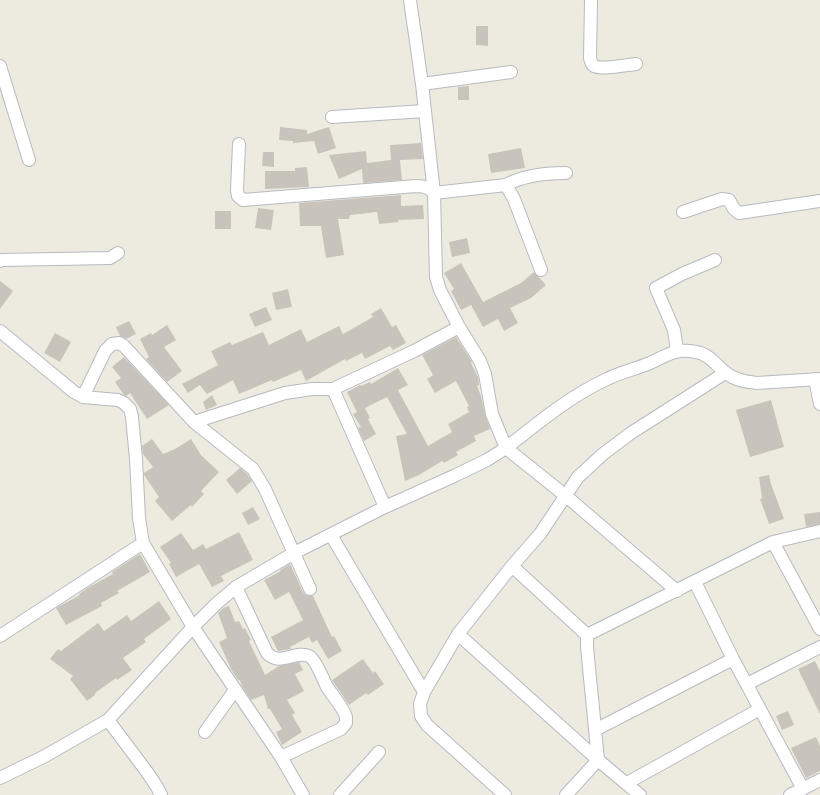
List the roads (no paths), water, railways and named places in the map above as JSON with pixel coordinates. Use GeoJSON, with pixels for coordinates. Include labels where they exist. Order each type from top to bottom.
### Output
{"type":"FeatureCollection","features":[{"type":"Feature","properties":{"kind":"street"},"geometry":{"type":"LineString","coordinates":[[410,0],[422,84],[434,193],[436,277],[440,290],[480,361],[485,374],[492,414],[506,448],[566,496],[677,590]]}},
{"type":"Feature","properties":{"kind":"street"},"geometry":{"type":"LineString","coordinates":[[591,0],[591,63],[595,66],[604,67],[636,64]]}},
{"type":"Feature","properties":{"kind":"street"},"geometry":{"type":"LineString","coordinates":[[0,66],[29,160]]}},
{"type":"Feature","properties":{"kind":"street"},"geometry":{"type":"LineString","coordinates":[[422,84],[511,72]]}},
{"type":"Feature","properties":{"kind":"street"},"geometry":{"type":"LineString","coordinates":[[332,117],[424,111]]}},
{"type":"Feature","properties":{"kind":"street"},"geometry":{"type":"LineString","coordinates":[[239,144],[237,190],[238,196],[243,200],[416,186],[424,186],[429,188],[434,193]]}},
{"type":"Feature","properties":{"kind":"street"},"geometry":{"type":"LineString","coordinates":[[434,193],[506,185],[518,178],[566,173]]}},
{"type":"Feature","properties":{"kind":"street"},"geometry":{"type":"LineString","coordinates":[[506,185],[514,199],[541,270]]}},
{"type":"Feature","properties":{"kind":"street"},"geometry":{"type":"LineString","coordinates":[[683,212],[722,199],[729,200],[734,210],[739,213],[820,201]]}},
{"type":"Feature","properties":{"kind":"street"},"geometry":{"type":"LineString","coordinates":[[0,261],[110,258],[118,253]]}},
{"type":"Feature","properties":{"kind":"street"},"geometry":{"type":"LineString","coordinates":[[677,350],[674,330],[656,288],[682,274],[715,260]]}},
{"type":"Feature","properties":{"kind":"street"},"geometry":{"type":"LineString","coordinates":[[194,422],[285,393],[312,389],[333,389],[414,351],[459,326]]}},
{"type":"Feature","properties":{"kind":"street"},"geometry":{"type":"LineString","coordinates":[[0,331],[83,398],[118,400],[130,409],[136,459],[139,522],[143,543],[193,627],[281,757],[304,795]]}},
{"type":"Feature","properties":{"kind":"street"},"geometry":{"type":"LineString","coordinates":[[83,398],[105,351],[112,344],[119,343],[124,346],[194,422],[253,469],[265,489],[310,589]]}},
{"type":"Feature","properties":{"kind":"street"},"geometry":{"type":"LineString","coordinates":[[0,778],[29,764],[108,720],[193,627],[236,587],[294,553],[385,506],[487,460],[506,448],[556,408],[607,379],[649,363],[677,350],[697,352],[714,361],[726,373],[738,380],[756,383],[817,379],[820,404]]}},
{"type":"Feature","properties":{"kind":"street"},"geometry":{"type":"LineString","coordinates":[[505,795],[427,725],[421,716],[420,704],[424,692],[458,634],[512,566],[540,534],[578,477],[603,454],[631,433],[726,373]]}},
{"type":"Feature","properties":{"kind":"street"},"geometry":{"type":"LineString","coordinates":[[333,389],[385,506]]}},
{"type":"Feature","properties":{"kind":"street"},"geometry":{"type":"LineString","coordinates":[[587,635],[773,542],[820,530]]}},
{"type":"Feature","properties":{"kind":"street"},"geometry":{"type":"LineString","coordinates":[[331,535],[424,692]]}},
{"type":"Feature","properties":{"kind":"street"},"geometry":{"type":"LineString","coordinates":[[773,542],[820,629]]}},
{"type":"Feature","properties":{"kind":"street"},"geometry":{"type":"LineString","coordinates":[[0,636],[143,543]]}},
{"type":"Feature","properties":{"kind":"street"},"geometry":{"type":"LineString","coordinates":[[512,566],[587,635],[598,760],[566,795]]}},
{"type":"Feature","properties":{"kind":"street"},"geometry":{"type":"LineString","coordinates":[[694,582],[733,659],[803,789]]}},
{"type":"Feature","properties":{"kind":"street"},"geometry":{"type":"LineString","coordinates":[[236,587],[268,653],[272,658],[278,659],[303,655],[310,656],[314,660],[328,688],[346,716],[346,723],[341,729],[281,757]]}},
{"type":"Feature","properties":{"kind":"street"},"geometry":{"type":"LineString","coordinates":[[458,634],[598,760],[640,795]]}},
{"type":"Feature","properties":{"kind":"street"},"geometry":{"type":"LineString","coordinates":[[747,684],[820,647]]}},
{"type":"Feature","properties":{"kind":"street"},"geometry":{"type":"LineString","coordinates":[[595,730],[733,659]]}},
{"type":"Feature","properties":{"kind":"street"},"geometry":{"type":"LineString","coordinates":[[205,732],[235,690]]}},
{"type":"Feature","properties":{"kind":"street"},"geometry":{"type":"LineString","coordinates":[[627,783],[760,709]]}},
{"type":"Feature","properties":{"kind":"street"},"geometry":{"type":"LineString","coordinates":[[108,720],[147,772],[161,795]]}},
{"type":"Feature","properties":{"kind":"street"},"geometry":{"type":"LineString","coordinates":[[340,795],[379,752]]}},
{"type":"Feature","properties":{"kind":"street"},"geometry":{"type":"LineString","coordinates":[[790,795],[820,780]]}}]}
